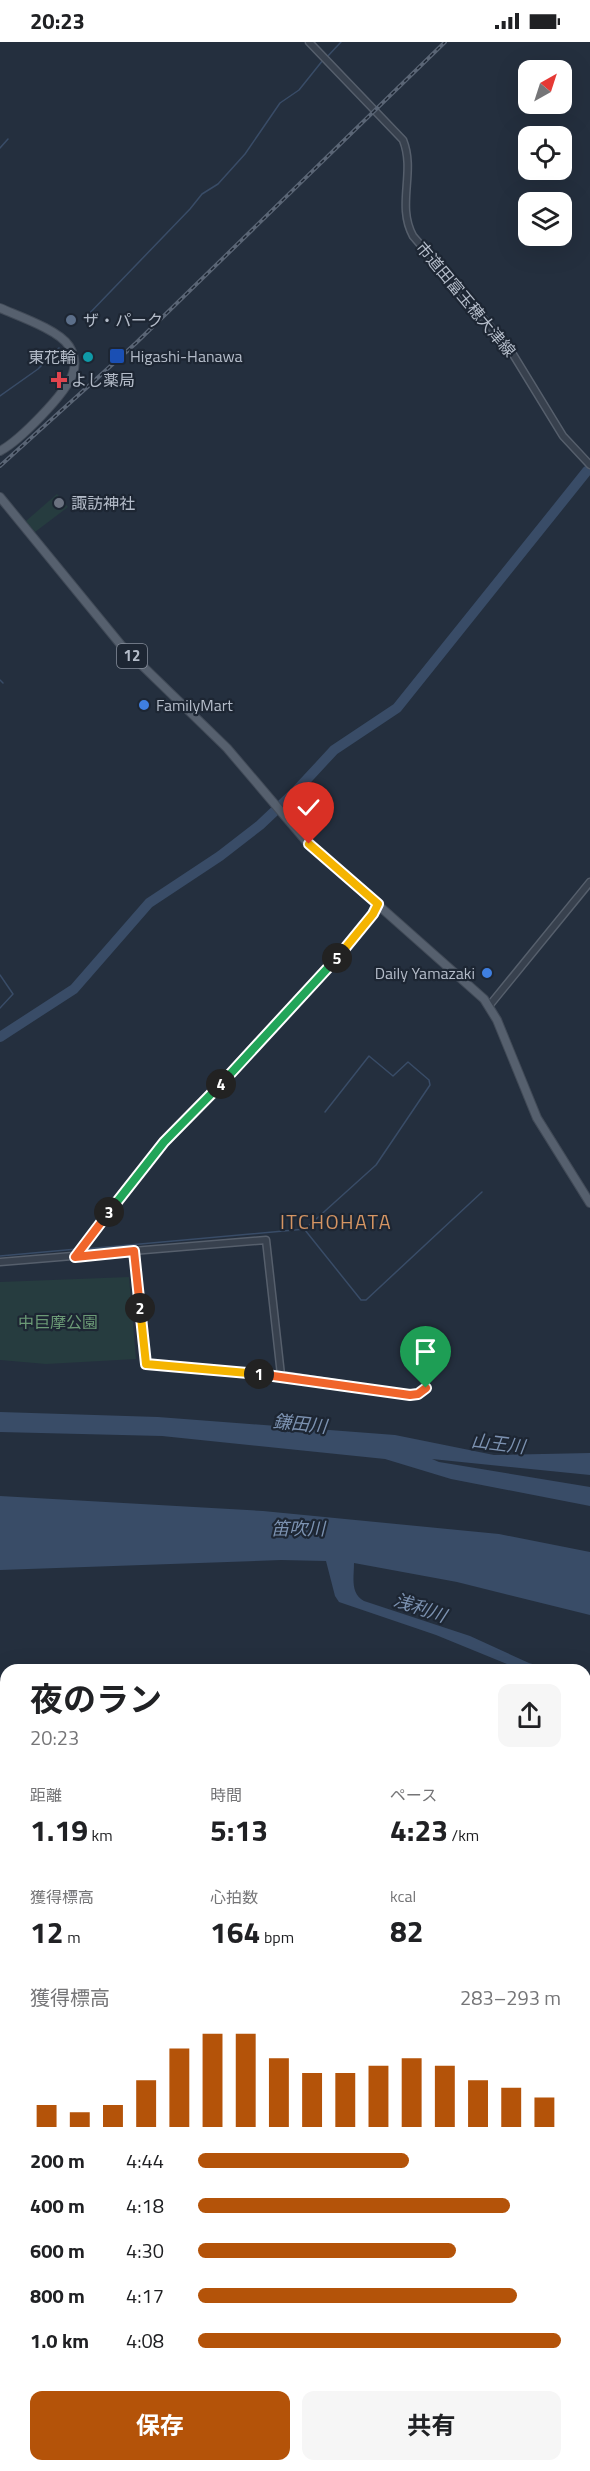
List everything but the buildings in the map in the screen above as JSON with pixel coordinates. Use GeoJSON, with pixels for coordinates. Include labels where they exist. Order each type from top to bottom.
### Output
{"type":"FeatureCollection","features":[{"type":"Feature","properties":{"kind":"main road"},"geometry":{"type":"LineString","coordinates":[[0,308],[63,340],[74,356],[75,366],[66,387],[37,420],[18,439],[0,451]]}},
{"type":"Feature","properties":{"kind":"main road","name":"12"},"geometry":{"type":"LineString","coordinates":[[0,497],[121,645],[227,748],[320,855],[475,990],[489,1006],[537,1118],[590,1203]]}},
{"type":"Feature","properties":{"kind":"street","name":"市道田富玉穂大津線"},"geometry":{"type":"LineString","coordinates":[[309,42],[403,140],[407,149],[409,168],[405,213],[413,236],[506,344],[562,436],[590,465]]}},
{"type":"Feature","properties":{"kind":"street"},"geometry":{"type":"LineString","coordinates":[[489,1006],[590,882]]}},
{"type":"Feature","properties":{"kind":"street"},"geometry":{"type":"LineString","coordinates":[[75,1257],[164,1142],[316,982],[363,926],[378,904]]}},
{"type":"Feature","properties":{"kind":"street"},"geometry":{"type":"LineString","coordinates":[[0,1262],[266,1240],[281,1375]]}},
{"type":"Feature","properties":{"kind":"street"},"geometry":{"type":"LineString","coordinates":[[134,1251],[146,1364],[281,1375],[410,1395],[418,1394],[426,1388]]}},
{"type":"Feature","properties":{"kind":"green space"},"geometry":{"type":"Polygon","coordinates":[[[57,494],[68,507],[35,532],[26,521],[57,494]]]}},
{"type":"Feature","properties":{"kind":"green space","name":"中巨摩公園"},"geometry":{"type":"Polygon","coordinates":[[[129,1277],[136,1359],[46,1364],[0,1360],[0,1282],[129,1277]]]}},
{"type":"Feature","properties":{"kind":"water"},"geometry":{"type":"Polygon","coordinates":[[[0,1412],[158,1417],[395,1435],[494,1455],[590,1453],[590,1475],[432,1459],[590,1487],[590,1506],[451,1479],[385,1459],[162,1436],[0,1432],[0,1412]]]}},
{"type":"Feature","properties":{"kind":"water","name":"笛吹川"},"geometry":{"type":"Polygon","coordinates":[[[0,1496],[263,1511],[499,1534],[590,1552],[590,1615],[457,1582],[354,1563],[355,1589],[364,1601],[470,1636],[532,1664],[507,1664],[436,1635],[339,1602],[335,1596],[326,1561],[281,1560],[0,1570],[0,1496]]]}},
{"type":"Feature","properties":{"kind":"waterway"},"geometry":{"type":"LineString","coordinates":[[327,57],[341,42]]}},
{"type":"Feature","properties":{"kind":"waterway"},"geometry":{"type":"LineString","coordinates":[[85,318],[202,194],[218,184],[245,154],[280,103],[299,90],[323,60]]}},
{"type":"Feature","properties":{"kind":"waterway"},"geometry":{"type":"LineString","coordinates":[[0,148],[8,139]]}},
{"type":"Feature","properties":{"kind":"waterway"},"geometry":{"type":"LineString","coordinates":[[0,396],[38,369],[59,348]]}},
{"type":"Feature","properties":{"kind":"waterway"},"geometry":{"type":"LineString","coordinates":[[0,1037],[74,989],[149,903],[220,856],[260,825],[334,750],[397,708],[587,471]]}},
{"type":"Feature","properties":{"kind":"waterway"},"geometry":{"type":"LineString","coordinates":[[0,680],[3,683]]}},
{"type":"Feature","properties":{"kind":"waterway"},"geometry":{"type":"LineString","coordinates":[[0,975],[13,994],[0,1008]]}},
{"type":"Feature","properties":{"kind":"waterway"},"geometry":{"type":"LineString","coordinates":[[85,1249],[305,1229],[376,1165],[430,1085],[429,1080],[408,1062],[393,1076],[369,1056],[325,1112]]}},
{"type":"Feature","properties":{"kind":"waterway"},"geometry":{"type":"LineString","coordinates":[[305,1230],[361,1300],[366,1300],[482,1192]]}},
{"type":"Feature","properties":{"kind":"waterway"},"geometry":{"type":"LineString","coordinates":[[0,1256],[77,1249]]}},
{"type":"Feature","properties":{"kind":"railway"},"geometry":{"type":"LineString","coordinates":[[0,466],[136,343],[445,42]]}},
{"type":"Feature","properties":{"kind":"place","name":"ザ・パーク"},"geometry":{"type":"Point","coordinates":[71,320]}},
{"type":"Feature","properties":{"kind":"place","name":"Higashi-Hanawa"},"geometry":{"type":"Point","coordinates":[117,356]}},
{"type":"Feature","properties":{"kind":"place","name":"東花輪"},"geometry":{"type":"Point","coordinates":[88,357]}},
{"type":"Feature","properties":{"kind":"place","name":"よし薬局"},"geometry":{"type":"Point","coordinates":[59,380]}},
{"type":"Feature","properties":{"kind":"place","name":"諏訪神社"},"geometry":{"type":"Point","coordinates":[59,503]}},
{"type":"Feature","properties":{"kind":"place","name":"FamilyMart"},"geometry":{"type":"Point","coordinates":[144,705]}},
{"type":"Feature","properties":{"kind":"place","name":"Daily Yamazaki"},"geometry":{"type":"Point","coordinates":[487,973]}},
{"type":"Feature","properties":{"kind":"district","name":"ITCHOHATA"},"geometry":{"type":"Point","coordinates":[336,1222]}},
{"type":"Feature","properties":{"kind":"route"},"geometry":{"type":"LineString","coordinates":[[309,844],[378,904],[373,914],[342,953],[270,1032],[164,1142],[75,1257],[134,1251],[146,1364],[281,1375],[410,1395],[418,1394],[426,1388]]}},
{"type":"Feature","properties":{"kind":"water label","name":"鎌田川"},"geometry":{"type":"Point","coordinates":[300,1424]}},
{"type":"Feature","properties":{"kind":"water label","name":"山王川"},"geometry":{"type":"Point","coordinates":[498,1444]}},
{"type":"Feature","properties":{"kind":"water label","name":"浅利川"},"geometry":{"type":"Point","coordinates":[420,1608]}}]}
